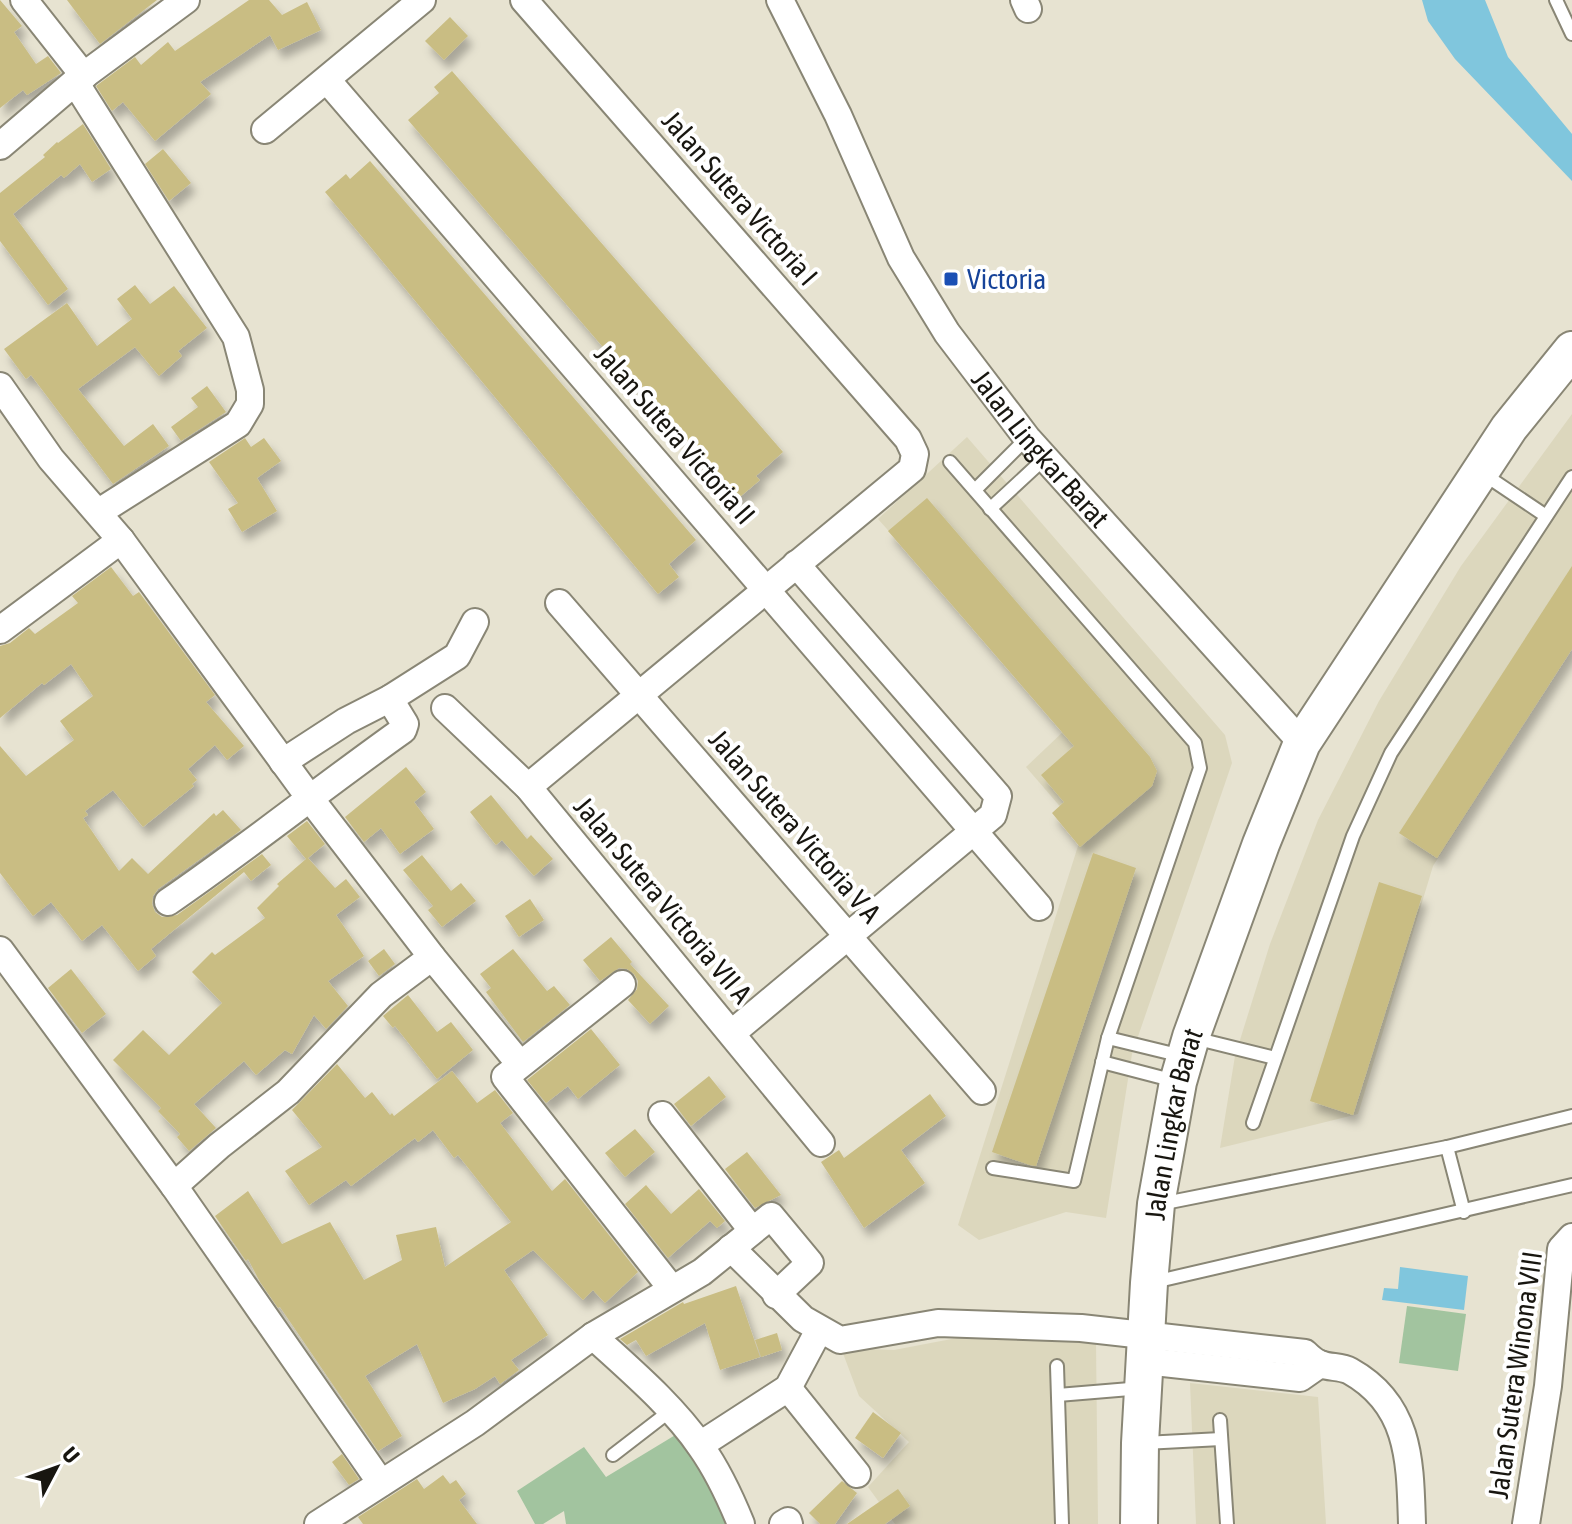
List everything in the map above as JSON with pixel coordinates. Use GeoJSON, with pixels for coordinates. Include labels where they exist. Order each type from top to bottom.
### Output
{"type":"FeatureCollection","features":[{"type":"Feature","properties":{"kind":"street"},"geometry":{"type":"LineString","coordinates":[[24,0],[79,79],[236,337],[250,390],[250,404],[238,424],[99,512]]}},
{"type":"Feature","properties":{"kind":"street"},"geometry":{"type":"LineString","coordinates":[[0,146],[79,79],[186,0]]}},
{"type":"Feature","properties":{"kind":"street"},"geometry":{"type":"LineString","coordinates":[[265,130],[422,0]]}},
{"type":"Feature","properties":{"kind":"street","name":"Jalan Sutera Victoria I"},"geometry":{"type":"LineString","coordinates":[[524,0],[908,439],[915,454],[912,469],[796,564]]}},
{"type":"Feature","properties":{"kind":"street","name":"Jalan Lingkar Barat"},"geometry":{"type":"LineString","coordinates":[[780,0],[838,115],[901,258],[947,333],[1036,448],[1302,743]]}},
{"type":"Feature","properties":{"kind":"street","name":"Jalan Sutera Victoria II"},"geometry":{"type":"LineString","coordinates":[[327,80],[1039,907]]}},
{"type":"Feature","properties":{"kind":"street","name":"Jalan Lingkar Barat"},"geometry":{"type":"LineString","coordinates":[[1139,1524],[1140,1443],[1156,1204],[1185,1058],[1261,844],[1302,743],[1509,428],[1572,350]]}},
{"type":"Feature","properties":{"kind":"street"},"geometry":{"type":"LineString","coordinates":[[0,386],[51,459],[121,540],[309,797],[432,957],[519,1063]]}},
{"type":"Feature","properties":{"kind":"street"},"geometry":{"type":"LineString","coordinates":[[0,630],[121,540]]}},
{"type":"Feature","properties":{"kind":"street"},"geometry":{"type":"LineString","coordinates":[[528,787],[796,564],[998,796],[993,815],[732,1033]]}},
{"type":"Feature","properties":{"kind":"street","name":"Jalan Sutera Victoria V A"},"geometry":{"type":"LineString","coordinates":[[559,603],[982,1091]]}},
{"type":"Feature","properties":{"kind":"street"},"geometry":{"type":"LineString","coordinates":[[283,762],[457,656],[475,622]]}},
{"type":"Feature","properties":{"kind":"street"},"geometry":{"type":"LineString","coordinates":[[168,902],[242,851],[309,797],[405,727],[391,698]]}},
{"type":"Feature","properties":{"kind":"street","name":"Jalan Sutera Victoria VII A"},"geometry":{"type":"LineString","coordinates":[[445,708],[528,787],[821,1143]]}},
{"type":"Feature","properties":{"kind":"street"},"geometry":{"type":"LineString","coordinates":[[0,950],[174,1186],[381,1483]]}},
{"type":"Feature","properties":{"kind":"street"},"geometry":{"type":"LineString","coordinates":[[174,1186],[288,1092],[381,995],[432,957]]}},
{"type":"Feature","properties":{"kind":"street"},"geometry":{"type":"LineString","coordinates":[[622,984],[505,1077],[672,1289]]}},
{"type":"Feature","properties":{"kind":"street"},"geometry":{"type":"LineString","coordinates":[[662,1115],[752,1230]]}},
{"type":"Feature","properties":{"kind":"street"},"geometry":{"type":"LineString","coordinates":[[318,1524],[475,1423],[593,1336],[702,1272],[771,1216],[810,1263],[776,1295]]}},
{"type":"Feature","properties":{"kind":"street","name":"Jalan Sutera Winona VIII"},"geometry":{"type":"LineString","coordinates":[[1526,1524],[1560,1391],[1561,1249],[1572,1237]]}},
{"type":"Feature","properties":{"kind":"street"},"geometry":{"type":"LineString","coordinates":[[731,1248],[776,1295],[819,1330],[840,1340],[938,1323],[1081,1328],[1145,1361],[1300,1378],[1320,1364],[1348,1369],[1371,1386],[1394,1412],[1409,1456],[1412,1524]]}},
{"type":"Feature","properties":{"kind":"street"},"geometry":{"type":"LineString","coordinates":[[700,1445],[788,1388],[819,1330]]}},
{"type":"Feature","properties":{"kind":"street"},"geometry":{"type":"LineString","coordinates":[[593,1336],[670,1411],[700,1445],[721,1478],[741,1524]]}},
{"type":"Feature","properties":{"kind":"street"},"geometry":{"type":"LineString","coordinates":[[788,1388],[857,1474]]}},
{"type":"Feature","properties":{"kind":"street"},"geometry":{"type":"LineString","coordinates":[[783,1524],[788,1521],[789,1524]]}},
{"type":"Feature","properties":{"kind":"lane"},"geometry":{"type":"LineString","coordinates":[[1556,0],[1572,34]]}},
{"type":"Feature","properties":{"kind":"lane"},"geometry":{"type":"LineString","coordinates":[[975,490],[1036,448]]}},
{"type":"Feature","properties":{"kind":"lane"},"geometry":{"type":"LineString","coordinates":[[990,509],[1036,448]]}},
{"type":"Feature","properties":{"kind":"lane"},"geometry":{"type":"LineString","coordinates":[[950,462],[1195,743],[1200,768],[1108,1038],[1074,1181],[993,1168]]}},
{"type":"Feature","properties":{"kind":"lane"},"geometry":{"type":"LineString","coordinates":[[1480,471],[1546,516]]}},
{"type":"Feature","properties":{"kind":"lane"},"geometry":{"type":"LineString","coordinates":[[1253,1123],[1353,836],[1391,753],[1572,477]]}},
{"type":"Feature","properties":{"kind":"lane"},"geometry":{"type":"LineString","coordinates":[[1108,1038],[1185,1058]]}},
{"type":"Feature","properties":{"kind":"lane"},"geometry":{"type":"LineString","coordinates":[[1102,1062],[1275,1058]]}},
{"type":"Feature","properties":{"kind":"lane"},"geometry":{"type":"LineString","coordinates":[[1156,1204],[1447,1147],[1572,1116]]}},
{"type":"Feature","properties":{"kind":"lane"},"geometry":{"type":"LineString","coordinates":[[1447,1147],[1464,1212]]}},
{"type":"Feature","properties":{"kind":"lane"},"geometry":{"type":"LineString","coordinates":[[1149,1283],[1572,1185]]}},
{"type":"Feature","properties":{"kind":"lane"},"geometry":{"type":"LineString","coordinates":[[1058,1395],[1145,1361]]}},
{"type":"Feature","properties":{"kind":"lane"},"geometry":{"type":"LineString","coordinates":[[1057,1366],[1062,1524]]}},
{"type":"Feature","properties":{"kind":"lane"},"geometry":{"type":"LineString","coordinates":[[613,1455],[670,1411]]}},
{"type":"Feature","properties":{"kind":"lane"},"geometry":{"type":"LineString","coordinates":[[1220,1420],[1227,1524]]}},
{"type":"Feature","properties":{"kind":"lane"},"geometry":{"type":"LineString","coordinates":[[1140,1443],[1221,1439]]}},
{"type":"Feature","properties":{"kind":"shaded area"},"geometry":{"type":"Polygon","coordinates":[[[1572,414],[1572,649],[1433,866],[1358,1114],[1220,1148],[1235,1056],[1270,944],[1318,820],[1379,701],[1461,566],[1572,414]]]}},
{"type":"Feature","properties":{"kind":"shaded area"},"geometry":{"type":"Polygon","coordinates":[[[967,437],[1225,735],[1232,763],[1132,1054],[1106,1218],[1066,1212],[979,1240],[958,1225],[1084,827],[1076,825],[1026,767],[1066,729],[878,519],[967,437]]]}},
{"type":"Feature","properties":{"kind":"shaded area"},"geometry":{"type":"Polygon","coordinates":[[[962,1337],[1096,1343],[1098,1524],[895,1524],[868,1487],[909,1442],[859,1396],[841,1348],[894,1350],[962,1337]]]}},
{"type":"Feature","properties":{"kind":"shaded area"},"geometry":{"type":"Polygon","coordinates":[[[1190,1383],[1318,1397],[1326,1524],[1196,1524],[1190,1383]]]}},
{"type":"Feature","properties":{"kind":"green space"},"geometry":{"type":"Polygon","coordinates":[[[1407,1306],[1466,1314],[1458,1371],[1399,1363],[1407,1306]]]}},
{"type":"Feature","properties":{"kind":"green space"},"geometry":{"type":"Polygon","coordinates":[[[677,1434],[705,1469],[727,1524],[566,1524],[564,1511],[543,1524],[535,1524],[517,1491],[584,1447],[606,1477],[677,1434]]]}},
{"type":"Feature","properties":{"kind":"water"},"geometry":{"type":"Polygon","coordinates":[[[1422,0],[1485,0],[1508,57],[1572,134],[1572,181],[1455,59],[1428,21],[1422,0]]]}},
{"type":"Feature","properties":{"kind":"water"},"geometry":{"type":"Polygon","coordinates":[[[1400,1267],[1468,1276],[1464,1310],[1382,1300],[1384,1288],[1398,1289],[1400,1267]]]}},
{"type":"Feature","properties":{"kind":"building"},"geometry":{"type":"Polygon","coordinates":[[[0,0],[22,26],[14,32],[36,64],[48,56],[61,73],[27,95],[23,90],[0,108],[0,0]]]}},
{"type":"Feature","properties":{"kind":"building"},"geometry":{"type":"Polygon","coordinates":[[[67,0],[157,0],[100,44],[67,0]]]}},
{"type":"Feature","properties":{"kind":"building"},"geometry":{"type":"Polygon","coordinates":[[[249,0],[269,0],[282,15],[307,2],[321,30],[278,50],[270,35],[200,82],[211,94],[155,141],[123,102],[112,111],[96,86],[135,57],[141,65],[168,42],[175,51],[249,0]]]}},
{"type":"Feature","properties":{"kind":"building"},"geometry":{"type":"Polygon","coordinates":[[[450,17],[468,36],[444,60],[425,41],[450,17]]]}},
{"type":"Feature","properties":{"kind":"building"},"geometry":{"type":"Polygon","coordinates":[[[452,71],[783,452],[756,476],[760,480],[735,501],[408,120],[439,93],[434,87],[452,71]]]}},
{"type":"Feature","properties":{"kind":"building"},"geometry":{"type":"Polygon","coordinates":[[[83,124],[111,169],[92,182],[80,164],[64,178],[61,175],[13,214],[68,289],[48,305],[0,241],[0,193],[45,157],[43,155],[57,142],[83,124]]]}},
{"type":"Feature","properties":{"kind":"building"},"geometry":{"type":"Polygon","coordinates":[[[163,149],[191,183],[169,201],[145,164],[163,149]]]}},
{"type":"Feature","properties":{"kind":"building"},"geometry":{"type":"Polygon","coordinates":[[[370,161],[696,540],[669,564],[679,577],[658,594],[325,192],[346,174],[350,179],[370,161]]]}},
{"type":"Feature","properties":{"kind":"building"},"geometry":{"type":"Polygon","coordinates":[[[135,285],[150,304],[174,286],[207,328],[178,351],[182,356],[159,376],[135,347],[78,389],[124,446],[153,424],[169,446],[113,484],[31,375],[26,379],[4,349],[67,303],[97,346],[132,319],[117,299],[135,285]]]}},
{"type":"Feature","properties":{"kind":"building"},"geometry":{"type":"Polygon","coordinates":[[[207,386],[226,412],[181,441],[171,427],[198,407],[191,398],[207,386]]]}},
{"type":"Feature","properties":{"kind":"building"},"geometry":{"type":"Polygon","coordinates":[[[245,438],[251,447],[264,438],[281,461],[257,478],[277,511],[242,532],[228,509],[238,503],[209,462],[245,438]]]}},
{"type":"Feature","properties":{"kind":"building"},"geometry":{"type":"Polygon","coordinates":[[[927,498],[1150,757],[1157,771],[1152,786],[1080,847],[1052,813],[1064,802],[1041,775],[1074,746],[888,531],[927,498]]]}},
{"type":"Feature","properties":{"kind":"building"},"geometry":{"type":"Polygon","coordinates":[[[1572,566],[1572,649],[1437,858],[1399,833],[1572,566]]]}},
{"type":"Feature","properties":{"kind":"building"},"geometry":{"type":"Polygon","coordinates":[[[111,567],[133,596],[139,592],[215,695],[206,702],[244,746],[227,760],[215,745],[188,769],[197,780],[192,784],[194,786],[143,827],[113,790],[85,811],[88,815],[83,818],[119,871],[132,858],[148,874],[214,813],[216,816],[223,810],[241,830],[158,889],[152,904],[155,912],[162,917],[177,915],[262,854],[271,865],[251,881],[244,872],[151,949],[156,956],[138,971],[102,925],[82,941],[51,902],[33,916],[0,873],[0,746],[26,776],[74,740],[60,721],[93,696],[71,664],[44,685],[42,683],[0,718],[0,646],[10,643],[29,628],[35,634],[78,603],[72,596],[111,567]]]}},
{"type":"Feature","properties":{"kind":"building"},"geometry":{"type":"Polygon","coordinates":[[[406,767],[426,792],[414,802],[434,829],[400,854],[381,828],[364,842],[345,817],[406,767]]]}},
{"type":"Feature","properties":{"kind":"building"},"geometry":{"type":"Polygon","coordinates":[[[491,795],[527,839],[531,835],[553,859],[534,876],[502,840],[496,845],[470,812],[491,795]]]}},
{"type":"Feature","properties":{"kind":"building"},"geometry":{"type":"Polygon","coordinates":[[[307,821],[325,844],[308,858],[335,888],[346,879],[360,897],[336,915],[364,956],[328,981],[348,1006],[326,1029],[314,1015],[292,1054],[285,1050],[256,1075],[244,1061],[194,1104],[216,1128],[189,1151],[177,1137],[180,1134],[158,1111],[161,1108],[113,1060],[143,1030],[169,1055],[222,1003],[192,972],[212,952],[215,955],[265,918],[257,908],[279,886],[277,884],[306,859],[287,836],[307,821]]]}},
{"type":"Feature","properties":{"kind":"building"},"geometry":{"type":"Polygon","coordinates":[[[1093,853],[1136,868],[1036,1166],[1030,1165],[992,1152],[1093,853]]]}},
{"type":"Feature","properties":{"kind":"building"},"geometry":{"type":"Polygon","coordinates":[[[422,855],[451,891],[461,883],[476,901],[442,927],[428,910],[433,906],[403,870],[422,855]]]}},
{"type":"Feature","properties":{"kind":"building"},"geometry":{"type":"Polygon","coordinates":[[[1379,882],[1422,896],[1353,1115],[1310,1101],[1379,882]]]}},
{"type":"Feature","properties":{"kind":"building"},"geometry":{"type":"Polygon","coordinates":[[[530,899],[544,920],[519,937],[505,916],[530,899]]]}},
{"type":"Feature","properties":{"kind":"building"},"geometry":{"type":"Polygon","coordinates":[[[611,937],[632,962],[630,964],[669,1006],[650,1024],[628,1000],[637,989],[638,981],[634,974],[619,968],[600,981],[583,960],[611,937]]]}},
{"type":"Feature","properties":{"kind":"building"},"geometry":{"type":"Polygon","coordinates":[[[384,949],[395,964],[379,976],[368,961],[384,949]]]}},
{"type":"Feature","properties":{"kind":"building"},"geometry":{"type":"Polygon","coordinates":[[[513,949],[547,991],[554,986],[570,1005],[523,1042],[486,992],[491,988],[480,974],[513,949]]]}},
{"type":"Feature","properties":{"kind":"building"},"geometry":{"type":"Polygon","coordinates":[[[71,969],[106,1014],[82,1033],[48,988],[71,969]]]}},
{"type":"Feature","properties":{"kind":"building"},"geometry":{"type":"Polygon","coordinates":[[[408,995],[437,1032],[451,1022],[473,1050],[437,1079],[395,1026],[393,1028],[383,1016],[408,995]]]}},
{"type":"Feature","properties":{"kind":"building"},"geometry":{"type":"Polygon","coordinates":[[[591,1029],[620,1065],[578,1099],[568,1086],[546,1103],[527,1080],[591,1029]]]}},
{"type":"Feature","properties":{"kind":"building"},"geometry":{"type":"Polygon","coordinates":[[[337,1064],[365,1098],[372,1092],[394,1116],[452,1071],[477,1103],[495,1090],[513,1113],[500,1123],[552,1191],[565,1179],[638,1272],[605,1303],[593,1290],[583,1300],[533,1250],[504,1270],[548,1335],[511,1360],[519,1370],[500,1384],[495,1376],[443,1403],[417,1344],[365,1376],[402,1436],[378,1451],[260,1282],[248,1259],[246,1261],[215,1216],[248,1191],[282,1244],[330,1222],[364,1280],[402,1260],[396,1235],[436,1227],[445,1267],[511,1222],[458,1155],[454,1158],[433,1130],[418,1142],[415,1138],[351,1186],[346,1180],[309,1205],[285,1171],[322,1147],[292,1110],[337,1064]]]}},
{"type":"Feature","properties":{"kind":"building"},"geometry":{"type":"Polygon","coordinates":[[[709,1076],[726,1097],[691,1126],[674,1104],[709,1076]]]}},
{"type":"Feature","properties":{"kind":"building"},"geometry":{"type":"Polygon","coordinates":[[[930,1094],[946,1116],[901,1150],[925,1183],[864,1228],[821,1162],[839,1150],[844,1158],[930,1094]]]}},
{"type":"Feature","properties":{"kind":"building"},"geometry":{"type":"Polygon","coordinates":[[[635,1129],[655,1152],[625,1177],[605,1153],[635,1129]]]}},
{"type":"Feature","properties":{"kind":"building"},"geometry":{"type":"Polygon","coordinates":[[[747,1152],[781,1195],[755,1208],[725,1169],[747,1152]]]}},
{"type":"Feature","properties":{"kind":"building"},"geometry":{"type":"Polygon","coordinates":[[[646,1185],[671,1214],[699,1189],[725,1221],[717,1228],[710,1221],[668,1258],[625,1204],[646,1185]]]}},
{"type":"Feature","properties":{"kind":"building"},"geometry":{"type":"Polygon","coordinates":[[[736,1286],[760,1357],[720,1370],[705,1323],[646,1356],[636,1340],[627,1345],[620,1339],[683,1302],[736,1286]]]}},
{"type":"Feature","properties":{"kind":"building"},"geometry":{"type":"Polygon","coordinates":[[[777,1333],[782,1350],[761,1357],[755,1340],[777,1333]]]}},
{"type":"Feature","properties":{"kind":"building"},"geometry":{"type":"Polygon","coordinates":[[[873,1412],[901,1433],[883,1458],[855,1438],[873,1412]]]}},
{"type":"Feature","properties":{"kind":"building"},"geometry":{"type":"Polygon","coordinates":[[[342,1454],[359,1479],[349,1485],[332,1462],[342,1454]]]}},
{"type":"Feature","properties":{"kind":"building"},"geometry":{"type":"Polygon","coordinates":[[[443,1475],[450,1484],[456,1480],[466,1494],[459,1500],[477,1524],[363,1524],[358,1517],[417,1479],[424,1489],[443,1475]]]}},
{"type":"Feature","properties":{"kind":"building"},"geometry":{"type":"Polygon","coordinates":[[[842,1481],[857,1493],[835,1524],[820,1524],[809,1513],[842,1481]]]}},
{"type":"Feature","properties":{"kind":"building"},"geometry":{"type":"Polygon","coordinates":[[[898,1489],[910,1506],[885,1524],[847,1524],[898,1489]]]}},
{"type":"Feature","properties":{"kind":"place","name":"Victoria"},"geometry":{"type":"Point","coordinates":[951,279]}}]}
